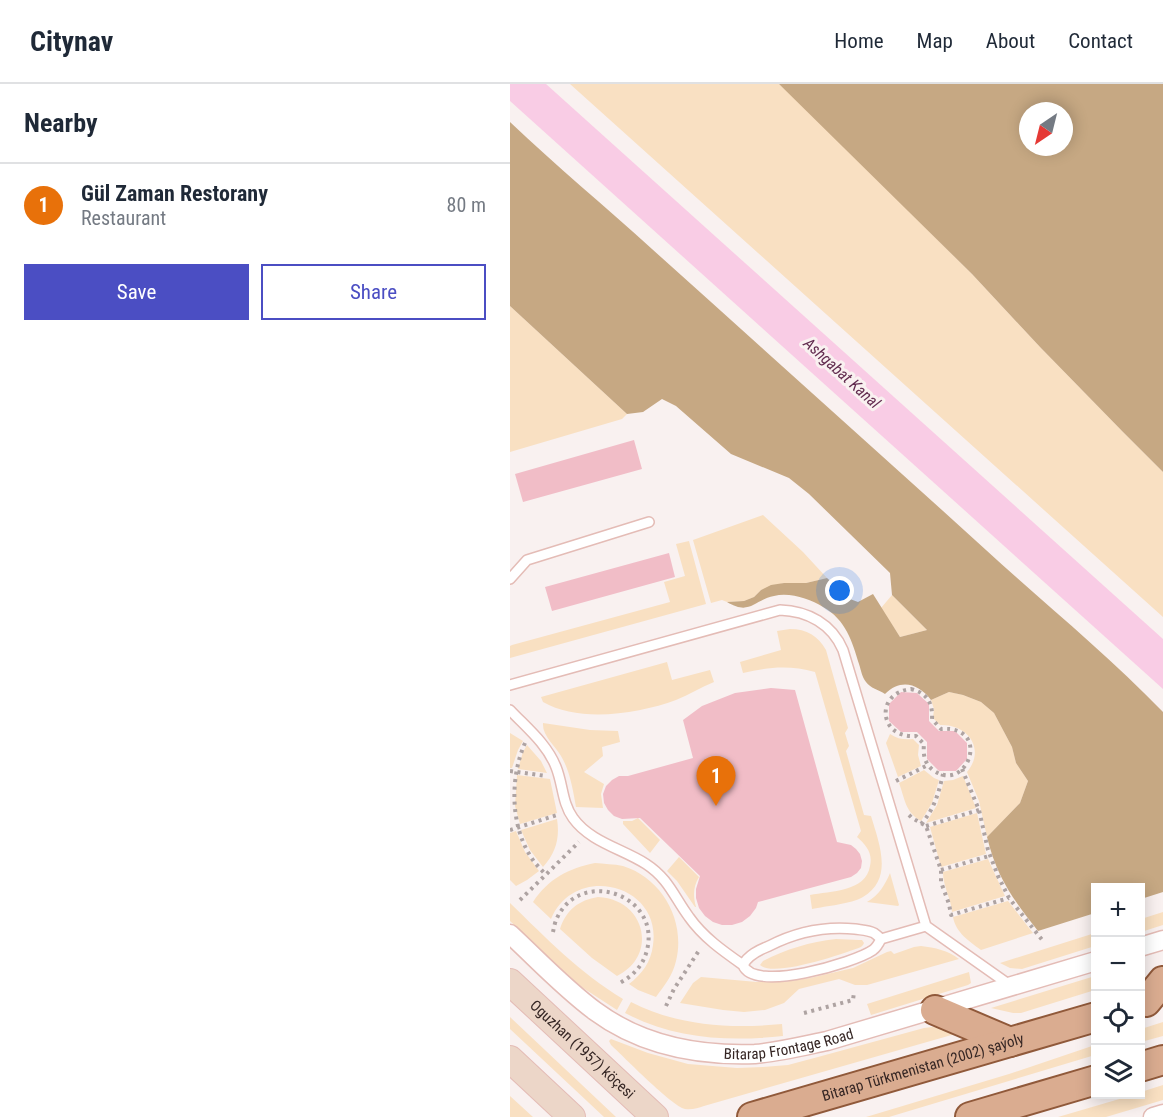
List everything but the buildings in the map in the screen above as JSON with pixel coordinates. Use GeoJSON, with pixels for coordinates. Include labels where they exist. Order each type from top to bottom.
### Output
{"type":"FeatureCollection","features":[{"type":"Feature","properties":{"kind":"main road","name":"Oguzhan (1957) köçesi"},"geometry":{"type":"LineString","coordinates":[[510,982],[655,1117]]}},
{"type":"Feature","properties":{"kind":"main road"},"geometry":{"type":"LineString","coordinates":[[935,1010],[1010,1042]]}},
{"type":"Feature","properties":{"kind":"main road","name":"Bitarap Türkmenistan (2002) şaýoly"},"geometry":{"type":"LineString","coordinates":[[752,1117],[1091,1018]]}},
{"type":"Feature","properties":{"kind":"main road"},"geometry":{"type":"LineString","coordinates":[[510,1059],[572,1117]]}},
{"type":"Feature","properties":{"kind":"main road"},"geometry":{"type":"LineString","coordinates":[[1145,1065],[1163,1060]]}},
{"type":"Feature","properties":{"kind":"main road"},"geometry":{"type":"LineString","coordinates":[[970,1117],[1091,1081]]}},
{"type":"Feature","properties":{"kind":"street","name":"Bitarap Frontage Road"},"geometry":{"type":"LineString","coordinates":[[510,934],[596,1012],[629,1032],[681,1048],[716,1053],[785,1050],[827,1041],[1091,962]]}},
{"type":"Feature","properties":{"kind":"street"},"geometry":{"type":"LineString","coordinates":[[1145,945],[1163,940]]}},
{"type":"Feature","properties":{"kind":"street"},"geometry":{"type":"LineString","coordinates":[[1153,1117],[1163,1114]]}},
{"type":"Feature","properties":{"kind":"lane"},"geometry":{"type":"LineString","coordinates":[[510,579],[527,560],[649,522]]}},
{"type":"Feature","properties":{"kind":"lane"},"geometry":{"type":"LineString","coordinates":[[510,685],[780,610],[791,610],[817,619],[828,628],[843,650],[926,926],[1011,986]]}},
{"type":"Feature","properties":{"kind":"lane"},"geometry":{"type":"LineString","coordinates":[[510,710],[541,742],[550,756],[558,774],[567,808],[574,820],[588,833],[649,866],[671,887],[688,917],[707,939],[743,965],[747,971],[775,977],[824,969],[857,958],[875,949],[881,939],[926,926]]}},
{"type":"Feature","properties":{"kind":"lane"},"geometry":{"type":"LineString","coordinates":[[743,965],[751,955],[787,937],[811,931],[839,928],[864,930],[881,939]]}},
{"type":"Feature","properties":{"kind":"path"},"geometry":{"type":"LineString","coordinates":[[911,689],[919,691],[926,696],[932,710],[932,719],[941,729],[949,728],[964,734],[971,750],[970,758],[962,769],[952,774],[936,772],[925,760],[924,744],[916,736],[900,734],[893,730],[886,715],[886,707],[895,693],[911,689]]}},
{"type":"Feature","properties":{"kind":"path"},"geometry":{"type":"LineString","coordinates":[[877,718],[886,715]]}},
{"type":"Feature","properties":{"kind":"path"},"geometry":{"type":"LineString","coordinates":[[533,734],[523,746],[512,771],[512,796],[515,819],[521,838],[532,859],[546,875]]}},
{"type":"Feature","properties":{"kind":"path"},"geometry":{"type":"LineString","coordinates":[[893,772],[896,781],[928,765]]}},
{"type":"Feature","properties":{"kind":"path"},"geometry":{"type":"LineString","coordinates":[[962,769],[980,810],[989,856],[998,876],[1009,898],[1042,941]]}},
{"type":"Feature","properties":{"kind":"path"},"geometry":{"type":"LineString","coordinates":[[512,771],[548,776],[558,774]]}},
{"type":"Feature","properties":{"kind":"path"},"geometry":{"type":"LineString","coordinates":[[923,825],[934,804],[943,774]]}},
{"type":"Feature","properties":{"kind":"path"},"geometry":{"type":"LineString","coordinates":[[923,825],[980,810]]}},
{"type":"Feature","properties":{"kind":"path"},"geometry":{"type":"LineString","coordinates":[[510,830],[569,812]]}},
{"type":"Feature","properties":{"kind":"path"},"geometry":{"type":"LineString","coordinates":[[906,812],[923,825],[940,870],[941,882],[951,915],[1009,898]]}},
{"type":"Feature","properties":{"kind":"path"},"geometry":{"type":"LineString","coordinates":[[520,900],[588,833]]}},
{"type":"Feature","properties":{"kind":"path"},"geometry":{"type":"LineString","coordinates":[[940,870],[989,856]]}},
{"type":"Feature","properties":{"kind":"path"},"geometry":{"type":"LineString","coordinates":[[553,932],[556,919],[563,908],[584,894],[608,891],[631,902],[645,922],[648,946],[638,969],[618,984]]}},
{"type":"Feature","properties":{"kind":"path"},"geometry":{"type":"LineString","coordinates":[[666,1006],[674,989],[707,939]]}},
{"type":"Feature","properties":{"kind":"path"},"geometry":{"type":"LineString","coordinates":[[804,1013],[853,1000],[854,992]]}},
{"type":"Feature","properties":{"kind":"shaded area"},"geometry":{"type":"Polygon","coordinates":[[[570,84],[779,84],[795,98],[972,274],[1163,472],[1163,617],[570,84]]]}},
{"type":"Feature","properties":{"kind":"shaded area"},"geometry":{"type":"Polygon","coordinates":[[[779,84],[1163,84],[1163,472],[972,274],[779,84]]]}},
{"type":"Feature","properties":{"kind":"shaded area"},"geometry":{"type":"Polygon","coordinates":[[[510,122],[1098,649],[1163,712],[1163,892],[1145,898],[1145,883],[1091,883],[1091,914],[1038,931],[1021,909],[1001,876],[987,837],[1020,803],[1028,781],[1016,763],[1012,747],[994,713],[981,702],[949,692],[931,700],[921,690],[910,685],[897,686],[885,694],[872,687],[864,678],[851,639],[843,625],[831,612],[812,601],[780,595],[741,608],[727,602],[744,601],[771,585],[806,583],[827,578],[850,599],[858,602],[873,594],[900,637],[927,630],[892,595],[890,573],[809,494],[789,478],[731,454],[676,406],[662,399],[643,412],[627,414],[510,306],[510,122]]]}},
{"type":"Feature","properties":{"kind":"shaded area"},"geometry":{"type":"Polygon","coordinates":[[[510,306],[627,414],[622,419],[510,452],[510,306]]]}},
{"type":"Feature","properties":{"kind":"shaded area"},"geometry":{"type":"Polygon","coordinates":[[[763,515],[827,578],[806,583],[784,583],[761,590],[754,597],[744,601],[722,600],[711,603],[693,540],[763,515]]]}},
{"type":"Feature","properties":{"kind":"shaded area"},"geometry":{"type":"Polygon","coordinates":[[[689,541],[706,604],[510,658],[510,646],[512,645],[670,602],[664,582],[685,576],[676,544],[689,541]]]}},
{"type":"Feature","properties":{"kind":"shaded area"},"geometry":{"type":"Polygon","coordinates":[[[892,595],[927,630],[900,637],[881,608],[892,595]]]}},
{"type":"Feature","properties":{"kind":"shaded area"},"geometry":{"type":"Polygon","coordinates":[[[802,630],[811,634],[826,650],[848,728],[845,733],[849,746],[846,751],[864,815],[871,816],[882,860],[878,881],[873,889],[863,897],[812,909],[810,895],[846,889],[862,881],[870,866],[870,853],[857,837],[861,831],[815,672],[797,668],[779,668],[743,673],[740,662],[781,650],[777,631],[802,630]]]}},
{"type":"Feature","properties":{"kind":"shaded area"},"geometry":{"type":"Polygon","coordinates":[[[667,662],[672,680],[710,670],[714,682],[661,705],[609,714],[574,713],[557,709],[543,702],[541,697],[667,662]]]}},
{"type":"Feature","properties":{"kind":"shaded area"},"geometry":{"type":"Polygon","coordinates":[[[949,692],[981,702],[994,713],[1012,747],[1016,763],[1028,781],[1020,803],[987,837],[979,801],[967,772],[975,755],[971,740],[966,733],[950,726],[940,725],[933,718],[934,709],[931,700],[949,692]]]}},
{"type":"Feature","properties":{"kind":"shaded area"},"geometry":{"type":"Polygon","coordinates":[[[543,723],[590,730],[618,731],[620,742],[602,747],[603,756],[584,772],[604,784],[601,794],[603,808],[576,807],[567,768],[547,736],[543,723]]]}},
{"type":"Feature","properties":{"kind":"shaded area"},"geometry":{"type":"Polygon","coordinates":[[[510,733],[523,741],[512,768],[510,768],[510,733]]]}},
{"type":"Feature","properties":{"kind":"shaded area"},"geometry":{"type":"Polygon","coordinates":[[[890,734],[901,739],[913,739],[919,745],[918,755],[921,766],[898,777],[886,743],[890,734]]]}},
{"type":"Feature","properties":{"kind":"shaded area"},"geometry":{"type":"Polygon","coordinates":[[[527,745],[541,761],[547,773],[518,769],[527,745]]]}},
{"type":"Feature","properties":{"kind":"shaded area"},"geometry":{"type":"Polygon","coordinates":[[[924,770],[939,780],[932,803],[921,821],[909,809],[899,783],[924,770]]]}},
{"type":"Feature","properties":{"kind":"shaded area"},"geometry":{"type":"Polygon","coordinates":[[[517,775],[550,779],[557,813],[520,824],[515,806],[517,775]]]}},
{"type":"Feature","properties":{"kind":"shaded area"},"geometry":{"type":"Polygon","coordinates":[[[963,776],[976,808],[926,823],[937,805],[944,781],[963,776]]]}},
{"type":"Feature","properties":{"kind":"shaded area"},"geometry":{"type":"Polygon","coordinates":[[[977,813],[986,854],[941,867],[930,827],[977,813]]]}},
{"type":"Feature","properties":{"kind":"shaded area"},"geometry":{"type":"Polygon","coordinates":[[[638,818],[660,840],[650,853],[623,824],[623,821],[638,818]]]}},
{"type":"Feature","properties":{"kind":"shaded area"},"geometry":{"type":"Polygon","coordinates":[[[557,819],[556,845],[543,867],[530,850],[521,830],[557,819]]]}},
{"type":"Feature","properties":{"kind":"shaded area"},"geometry":{"type":"Polygon","coordinates":[[[516,831],[525,852],[539,871],[516,886],[510,880],[510,833],[516,831]]]}},
{"type":"Feature","properties":{"kind":"shaded area"},"geometry":{"type":"Polygon","coordinates":[[[679,857],[699,877],[694,892],[696,907],[667,871],[679,857]]]}},
{"type":"Feature","properties":{"kind":"shaded area"},"geometry":{"type":"Polygon","coordinates":[[[988,859],[1005,896],[952,912],[943,872],[988,859]]]}},
{"type":"Feature","properties":{"kind":"shaded area"},"geometry":{"type":"Polygon","coordinates":[[[595,863],[623,866],[637,872],[660,891],[668,903],[674,917],[678,946],[673,971],[656,997],[629,984],[645,967],[653,945],[652,924],[644,907],[631,895],[614,888],[596,886],[578,890],[563,901],[551,919],[533,902],[552,881],[568,871],[595,863]]]}},
{"type":"Feature","properties":{"kind":"shaded area"},"geometry":{"type":"Polygon","coordinates":[[[890,873],[899,905],[867,902],[881,889],[890,873]]]}},
{"type":"Feature","properties":{"kind":"shaded area"},"geometry":{"type":"Polygon","coordinates":[[[598,897],[614,900],[627,907],[636,917],[641,929],[642,942],[638,955],[630,967],[617,976],[592,958],[560,929],[566,916],[574,907],[598,897]]]}},
{"type":"Feature","properties":{"kind":"shaded area"},"geometry":{"type":"Polygon","coordinates":[[[1008,901],[1033,933],[981,950],[957,928],[953,917],[1008,901]]]}},
{"type":"Feature","properties":{"kind":"shaded area"},"geometry":{"type":"Polygon","coordinates":[[[510,903],[578,966],[623,999],[617,1010],[580,986],[510,921],[510,903]]]}},
{"type":"Feature","properties":{"kind":"shaded area"},"geometry":{"type":"Polygon","coordinates":[[[1163,912],[1163,925],[1145,931],[1145,918],[1163,912]]]}},
{"type":"Feature","properties":{"kind":"shaded area"},"geometry":{"type":"Polygon","coordinates":[[[1091,934],[1091,947],[1022,969],[1010,968],[1000,963],[1091,934]]]}},
{"type":"Feature","properties":{"kind":"shaded area"},"geometry":{"type":"Polygon","coordinates":[[[836,939],[862,940],[864,943],[861,947],[809,964],[779,969],[760,965],[763,961],[789,950],[836,939]]]}},
{"type":"Feature","properties":{"kind":"shaded area"},"geometry":{"type":"Polygon","coordinates":[[[921,946],[946,951],[959,959],[867,985],[855,985],[839,979],[799,989],[784,1003],[765,1010],[744,1012],[680,1003],[693,983],[701,977],[783,982],[853,968],[887,952],[891,951],[894,954],[921,946]]]}},
{"type":"Feature","properties":{"kind":"shaded area"},"geometry":{"type":"Polygon","coordinates":[[[969,972],[971,983],[968,985],[871,1015],[867,1004],[969,972]]]}},
{"type":"Feature","properties":{"kind":"shaded area"},"geometry":{"type":"Polygon","coordinates":[[[1091,977],[1091,991],[1021,1013],[991,1008],[1091,977]]]}},
{"type":"Feature","properties":{"kind":"shaded area"},"geometry":{"type":"Polygon","coordinates":[[[631,1002],[667,1016],[705,1024],[743,1026],[782,1024],[783,1036],[742,1039],[682,1033],[644,1022],[625,1013],[631,1002]]]}},
{"type":"Feature","properties":{"kind":"shaded area"},"geometry":{"type":"Polygon","coordinates":[[[510,1017],[616,1117],[604,1117],[510,1029],[510,1017]]]}},
{"type":"Feature","properties":{"kind":"shaded area"},"geometry":{"type":"Polygon","coordinates":[[[1163,1022],[1163,1036],[1145,1041],[1145,1028],[1163,1022]]]}},
{"type":"Feature","properties":{"kind":"shaded area"},"geometry":{"type":"Polygon","coordinates":[[[932,1027],[945,1028],[955,1034],[690,1109],[679,1106],[670,1099],[609,1041],[611,1039],[648,1053],[688,1064],[737,1068],[763,1067],[788,1065],[932,1027]]]}},
{"type":"Feature","properties":{"kind":"shaded area"},"geometry":{"type":"Polygon","coordinates":[[[1091,1046],[1091,1056],[889,1117],[866,1117],[1009,1074],[1091,1046]]]}},
{"type":"Feature","properties":{"kind":"shaded area"},"geometry":{"type":"Polygon","coordinates":[[[1163,1085],[1163,1100],[1106,1117],[1058,1117],[1119,1099],[1145,1099],[1145,1091],[1163,1085]]]}},
{"type":"Feature","properties":{"kind":"shaded area"},"geometry":{"type":"Polygon","coordinates":[[[510,1096],[533,1117],[510,1117],[510,1096]]]}},
{"type":"Feature","properties":{"kind":"water","name":"Ashgabat Kanal"},"geometry":{"type":"Polygon","coordinates":[[[510,84],[546,84],[1163,639],[1163,689],[510,101],[510,84]]]}},
{"type":"Feature","properties":{"kind":"place","name":"Gül Zaman Restorany"},"geometry":{"type":"Point","coordinates":[716,806]}}]}
